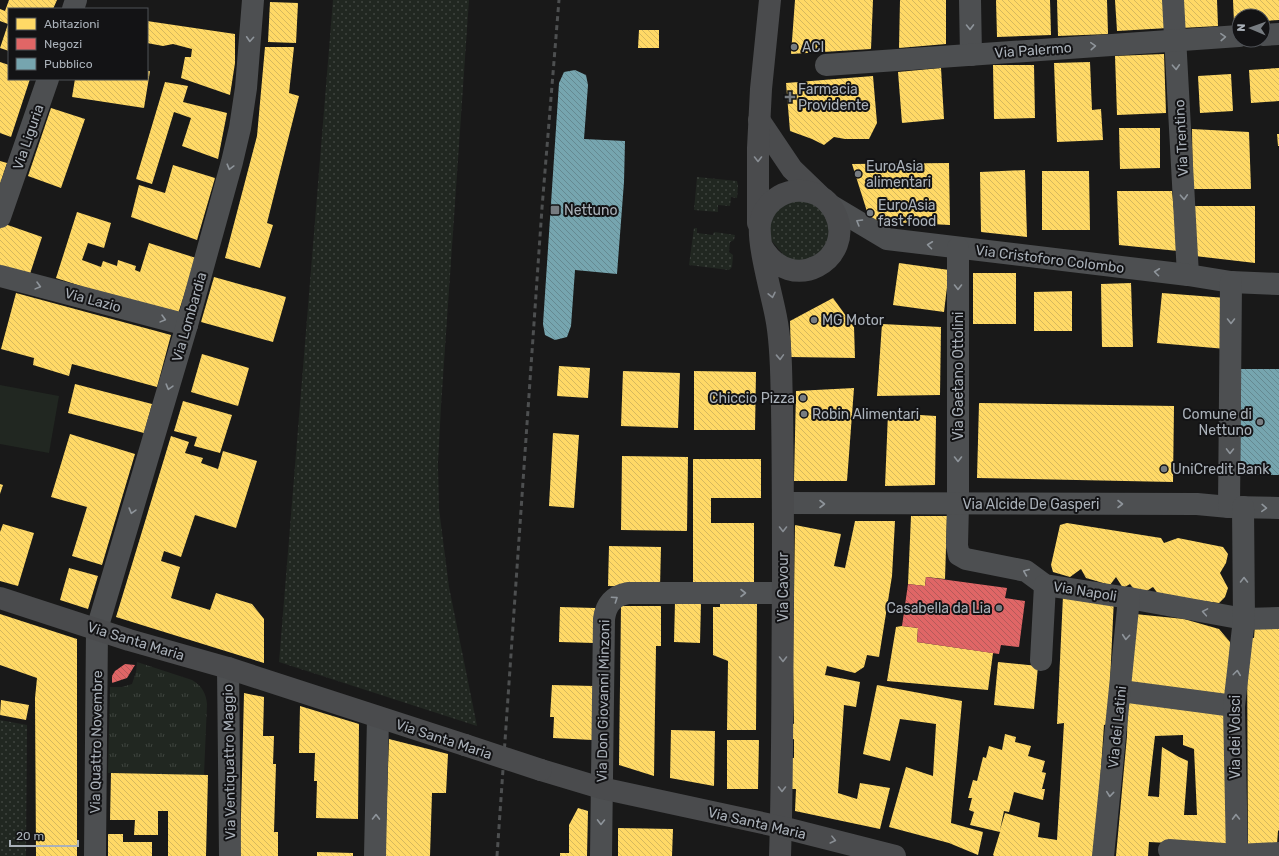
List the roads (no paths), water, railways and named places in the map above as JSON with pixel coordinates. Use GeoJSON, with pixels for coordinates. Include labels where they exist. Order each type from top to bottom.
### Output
{"type":"FeatureCollection","features":[{"type":"Feature","properties":{"kind":"main road","name":"Via Cavour"},"geometry":{"type":"LineString","coordinates":[[770,0],[760,98],[758,198],[760,238],[777,318],[780,359],[783,503],[780,856]]}},
{"type":"Feature","properties":{"kind":"main road"},"geometry":{"type":"LineString","coordinates":[[759,120],[792,169],[825,200],[836,214],[839,224],[837,245],[832,255],[824,262],[814,268],[801,271],[788,270],[776,264],[767,255],[760,238],[760,220],[766,208],[774,199],[784,193],[797,190],[809,192],[825,200]]}},
{"type":"Feature","properties":{"kind":"main road","name":"Via Santa Maria"},"geometry":{"type":"LineString","coordinates":[[0,598],[129,640],[228,668],[378,718],[601,788],[781,827],[895,856]]}},
{"type":"Feature","properties":{"kind":"street","name":"Via Lombardia"},"geometry":{"type":"LineString","coordinates":[[97,629],[187,325],[232,162],[240,128],[246,88],[253,0]]}},
{"type":"Feature","properties":{"kind":"street"},"geometry":{"type":"LineString","coordinates":[[970,0],[971,54]]}},
{"type":"Feature","properties":{"kind":"street","name":"Via Trentino"},"geometry":{"type":"LineString","coordinates":[[1173,0],[1188,275]]}},
{"type":"Feature","properties":{"kind":"street","name":"Via Palermo"},"geometry":{"type":"LineString","coordinates":[[826,65],[1231,36]]}},
{"type":"Feature","properties":{"kind":"street","name":"Via Liguria"},"geometry":{"type":"LineString","coordinates":[[0,218],[48,80]]}},
{"type":"Feature","properties":{"kind":"street","name":"Via Cristoforo Colombo"},"geometry":{"type":"LineString","coordinates":[[825,200],[887,239],[1188,275],[1231,282],[1279,284]]}},
{"type":"Feature","properties":{"kind":"street","name":"Via Gaetano Ottolini"},"geometry":{"type":"LineString","coordinates":[[958,248],[958,504]]}},
{"type":"Feature","properties":{"kind":"street","name":"Via Lazio"},"geometry":{"type":"LineString","coordinates":[[0,276],[187,325]]}},
{"type":"Feature","properties":{"kind":"street","name":"Via dei Volsci"},"geometry":{"type":"LineString","coordinates":[[1231,282],[1236,507],[1244,619],[1234,706],[1237,856]]}},
{"type":"Feature","properties":{"kind":"street","name":"Via Alcide De Gasperi"},"geometry":{"type":"LineString","coordinates":[[783,503],[1197,504],[1279,508]]}},
{"type":"Feature","properties":{"kind":"street","name":"Via Napoli"},"geometry":{"type":"LineString","coordinates":[[958,504],[957,546],[959,555],[966,559],[1026,571],[1045,585],[1130,598],[1244,619],[1279,618]]}},
{"type":"Feature","properties":{"kind":"street"},"geometry":{"type":"LineString","coordinates":[[1041,660],[1045,585]]}},
{"type":"Feature","properties":{"kind":"street","name":"Via Don Giovanni Minzoni"},"geometry":{"type":"LineString","coordinates":[[601,856],[604,619],[605,612],[610,601],[622,595],[628,594],[783,593]]}},
{"type":"Feature","properties":{"kind":"street","name":"Via dei Latini"},"geometry":{"type":"LineString","coordinates":[[1103,856],[1130,598]]}},
{"type":"Feature","properties":{"kind":"street","name":"Via Quattro Novembre"},"geometry":{"type":"LineString","coordinates":[[95,856],[97,629]]}},
{"type":"Feature","properties":{"kind":"street","name":"Via Ventiquattro Maggio"},"geometry":{"type":"LineString","coordinates":[[228,668],[230,856]]}},
{"type":"Feature","properties":{"kind":"street"},"geometry":{"type":"LineString","coordinates":[[1121,691],[1234,706]]}},
{"type":"Feature","properties":{"kind":"street"},"geometry":{"type":"LineString","coordinates":[[375,856],[378,718]]}},
{"type":"Feature","properties":{"kind":"street"},"geometry":{"type":"LineString","coordinates":[[1169,850],[1237,856],[1279,853]]}},
{"type":"Feature","properties":{"kind":"railway"},"geometry":{"type":"LineString","coordinates":[[497,856],[542,208],[559,0]]}},
{"type":"Feature","properties":{"kind":"place","name":"ACI"},"geometry":{"type":"Point","coordinates":[794,47]}},
{"type":"Feature","properties":{"kind":"place","name":"Farmacia Providente"},"geometry":{"type":"Point","coordinates":[790,97]}},
{"type":"Feature","properties":{"kind":"place","name":"EuroAsia alimentari"},"geometry":{"type":"Point","coordinates":[858,174]}},
{"type":"Feature","properties":{"kind":"place","name":"Nettuno"},"geometry":{"type":"Point","coordinates":[555,210]}},
{"type":"Feature","properties":{"kind":"place","name":"EuroAsia fast food"},"geometry":{"type":"Point","coordinates":[870,213]}},
{"type":"Feature","properties":{"kind":"place","name":"MG Motor"},"geometry":{"type":"Point","coordinates":[814,320]}},
{"type":"Feature","properties":{"kind":"place","name":"Chiccio Pizza"},"geometry":{"type":"Point","coordinates":[803,398]}},
{"type":"Feature","properties":{"kind":"place","name":"Robin Alimentari"},"geometry":{"type":"Point","coordinates":[804,414]}},
{"type":"Feature","properties":{"kind":"place","name":"Comune di Nettuno"},"geometry":{"type":"Point","coordinates":[1260,422]}},
{"type":"Feature","properties":{"kind":"place","name":"UniCredit Bank"},"geometry":{"type":"Point","coordinates":[1164,469]}},
{"type":"Feature","properties":{"kind":"place","name":"Casabella da Lia"},"geometry":{"type":"Point","coordinates":[999,608]}}]}
